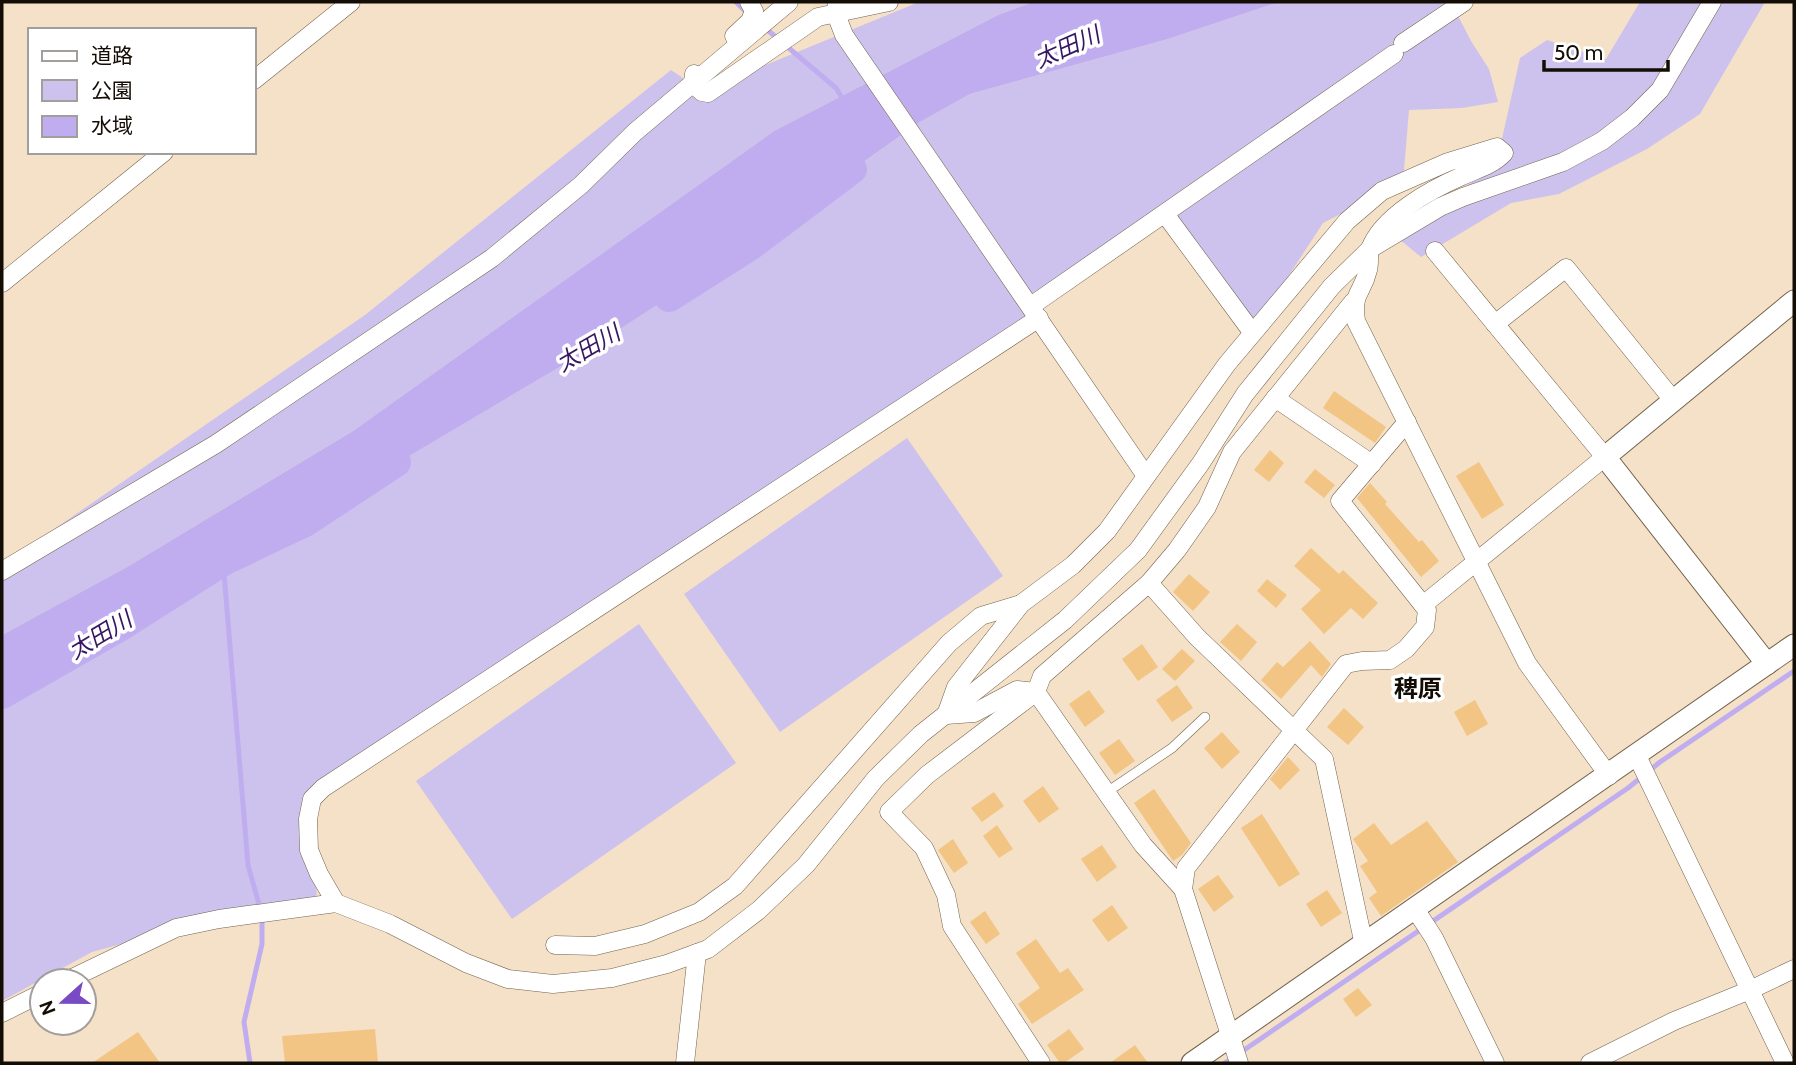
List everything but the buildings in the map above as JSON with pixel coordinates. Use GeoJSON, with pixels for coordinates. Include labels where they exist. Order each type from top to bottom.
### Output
{"type":"FeatureCollection","features":[{"type":"Feature","properties":{"kind":"street"},"geometry":{"type":"LineString","coordinates":[[256,78],[351,2]]}},
{"type":"Feature","properties":{"kind":"street"},"geometry":{"type":"LineString","coordinates":[[693,84],[694,73],[750,21],[754,11],[749,2]]}},
{"type":"Feature","properties":{"kind":"street"},"geometry":{"type":"LineString","coordinates":[[2,571],[216,444],[492,258],[581,185],[635,132],[789,2]]}},
{"type":"Feature","properties":{"kind":"street"},"geometry":{"type":"LineString","coordinates":[[693,84],[702,92],[708,93],[836,8],[889,2]]}},
{"type":"Feature","properties":{"kind":"street"},"geometry":{"type":"LineString","coordinates":[[336,903],[309,850],[308,819],[312,799],[323,788],[1031,307],[1464,2]]}},
{"type":"Feature","properties":{"kind":"street"},"geometry":{"type":"LineString","coordinates":[[95,967],[176,928],[219,919],[336,903],[390,924],[466,963],[508,979],[553,984],[612,978],[667,964],[708,949],[760,910],[806,865],[876,778],[921,734],[1065,620],[1138,550],[1201,463],[1245,394],[1332,286],[1370,249],[1440,207],[1563,162],[1602,141],[1632,118],[1660,90],[1712,2]]}},
{"type":"Feature","properties":{"kind":"street"},"geometry":{"type":"LineString","coordinates":[[836,8],[844,35],[1146,476]]}},
{"type":"Feature","properties":{"kind":"street"},"geometry":{"type":"LineString","coordinates":[[946,715],[956,687],[1021,604],[1073,565],[1107,531],[1227,364],[1347,221],[1382,191],[1448,162],[1497,148],[1504,153],[1497,161],[1448,182],[1409,205],[1382,229],[1370,249],[1368,271],[1353,302],[1232,452],[1207,507],[1177,550],[1149,583],[1042,676],[1037,692],[927,775],[889,812],[924,848],[946,895],[952,926],[1041,1063]]}},
{"type":"Feature","properties":{"kind":"street"},"geometry":{"type":"LineString","coordinates":[[2,283],[162,154]]}},
{"type":"Feature","properties":{"kind":"street"},"geometry":{"type":"LineString","coordinates":[[1165,214],[1252,332]]}},
{"type":"Feature","properties":{"kind":"street"},"geometry":{"type":"LineString","coordinates":[[1435,251],[1605,457],[1767,664]]}},
{"type":"Feature","properties":{"kind":"street"},"geometry":{"type":"LineString","coordinates":[[1495,324],[1566,268],[1673,400]]}},
{"type":"Feature","properties":{"kind":"street"},"geometry":{"type":"LineString","coordinates":[[1423,605],[1794,300]]}},
{"type":"Feature","properties":{"kind":"street"},"geometry":{"type":"LineString","coordinates":[[1353,302],[1356,321],[1527,663],[1609,776]]}},
{"type":"Feature","properties":{"kind":"street"},"geometry":{"type":"LineString","coordinates":[[1275,398],[1372,464]]}},
{"type":"Feature","properties":{"kind":"street"},"geometry":{"type":"LineString","coordinates":[[1183,889],[1186,868],[1346,664],[1390,660],[1406,649],[1425,627],[1427,610],[1340,501],[1407,422]]}},
{"type":"Feature","properties":{"kind":"street"},"geometry":{"type":"LineString","coordinates":[[1149,583],[1197,637],[1324,759],[1364,945]]}},
{"type":"Feature","properties":{"kind":"street"},"geometry":{"type":"LineString","coordinates":[[555,946],[595,946],[645,934],[699,912],[735,886],[949,643],[981,616],[1021,604]]}},
{"type":"Feature","properties":{"kind":"street"},"geometry":{"type":"LineString","coordinates":[[1192,1063],[1794,645]]}},
{"type":"Feature","properties":{"kind":"street"},"geometry":{"type":"LineString","coordinates":[[946,715],[974,713],[1017,690],[1037,692],[1143,845],[1183,889],[1239,1063]]}},
{"type":"Feature","properties":{"kind":"street"},"geometry":{"type":"LineString","coordinates":[[1637,756],[1785,1063]]}},
{"type":"Feature","properties":{"kind":"street"},"geometry":{"type":"LineString","coordinates":[[1415,909],[1434,938],[1494,1063]]}},
{"type":"Feature","properties":{"kind":"street"},"geometry":{"type":"LineString","coordinates":[[685,1063],[697,953]]}},
{"type":"Feature","properties":{"kind":"street"},"geometry":{"type":"LineString","coordinates":[[1590,1063],[1674,1021],[1751,990],[1794,969]]}},
{"type":"Feature","properties":{"kind":"street"},"geometry":{"type":"LineString","coordinates":[[2,1013],[28,1000]]}},
{"type":"Feature","properties":{"kind":"lane"},"geometry":{"type":"LineString","coordinates":[[1107,792],[1172,748],[1205,717]]}},
{"type":"Feature","properties":{"kind":"green space"},"geometry":{"type":"Polygon","coordinates":[[[919,2],[1033,2],[998,15],[774,131],[353,431],[127,567],[2,635],[2,565],[365,315],[671,70],[702,91],[919,2]]]}},
{"type":"Feature","properties":{"kind":"green space"},"geometry":{"type":"Polygon","coordinates":[[[1279,2],[1466,2],[1455,10],[1489,69],[1498,102],[1462,108],[1409,110],[1403,182],[1323,223],[1252,332],[1167,216],[864,433],[313,799],[317,905],[202,922],[92,952],[64,967],[28,967],[28,987],[2,1001],[2,688],[269,539],[580,355],[702,276],[920,122],[970,94],[1168,39],[1279,2]]]}},
{"type":"Feature","properties":{"kind":"green space"},"geometry":{"type":"Polygon","coordinates":[[[1640,2],[1765,2],[1700,114],[1647,149],[1559,194],[1511,203],[1421,257],[1394,235],[1440,207],[1497,161],[1520,58],[1547,40],[1606,59],[1640,2]]]}},
{"type":"Feature","properties":{"kind":"green space"},"geometry":{"type":"Polygon","coordinates":[[[907,438],[1003,576],[780,732],[684,594],[907,438]]]}},
{"type":"Feature","properties":{"kind":"green space"},"geometry":{"type":"Polygon","coordinates":[[[639,624],[736,763],[512,919],[416,781],[639,624]]]}},
{"type":"Feature","properties":{"kind":"water"},"geometry":{"type":"Polygon","coordinates":[[[1033,2],[1279,2],[1168,39],[970,94],[920,122],[702,276],[580,355],[269,539],[2,688],[2,635],[127,567],[353,431],[774,131],[998,15],[1033,2]]]}},
{"type":"Feature","properties":{"kind":"waterway"},"geometry":{"type":"LineString","coordinates":[[736,2],[746,12]]}},
{"type":"Feature","properties":{"kind":"waterway"},"geometry":{"type":"LineString","coordinates":[[764,27],[836,88],[844,101]]}},
{"type":"Feature","properties":{"kind":"waterway","name":"太田川"},"geometry":{"type":"LineString","coordinates":[[669,297],[751,245],[852,169]]}},
{"type":"Feature","properties":{"kind":"waterway","name":"太田川"},"geometry":{"type":"LineString","coordinates":[[2,694],[119,627],[223,561],[305,522],[396,462]]}},
{"type":"Feature","properties":{"kind":"waterway"},"geometry":{"type":"LineString","coordinates":[[223,561],[248,865],[262,915],[262,944],[244,1022],[250,1063]]}},
{"type":"Feature","properties":{"kind":"waterway"},"geometry":{"type":"LineString","coordinates":[[1225,1063],[1628,788],[1660,762],[1794,671]]}},
{"type":"Feature","properties":{"kind":"district","name":"稗原"},"geometry":{"type":"Point","coordinates":[1418,689]}}]}
